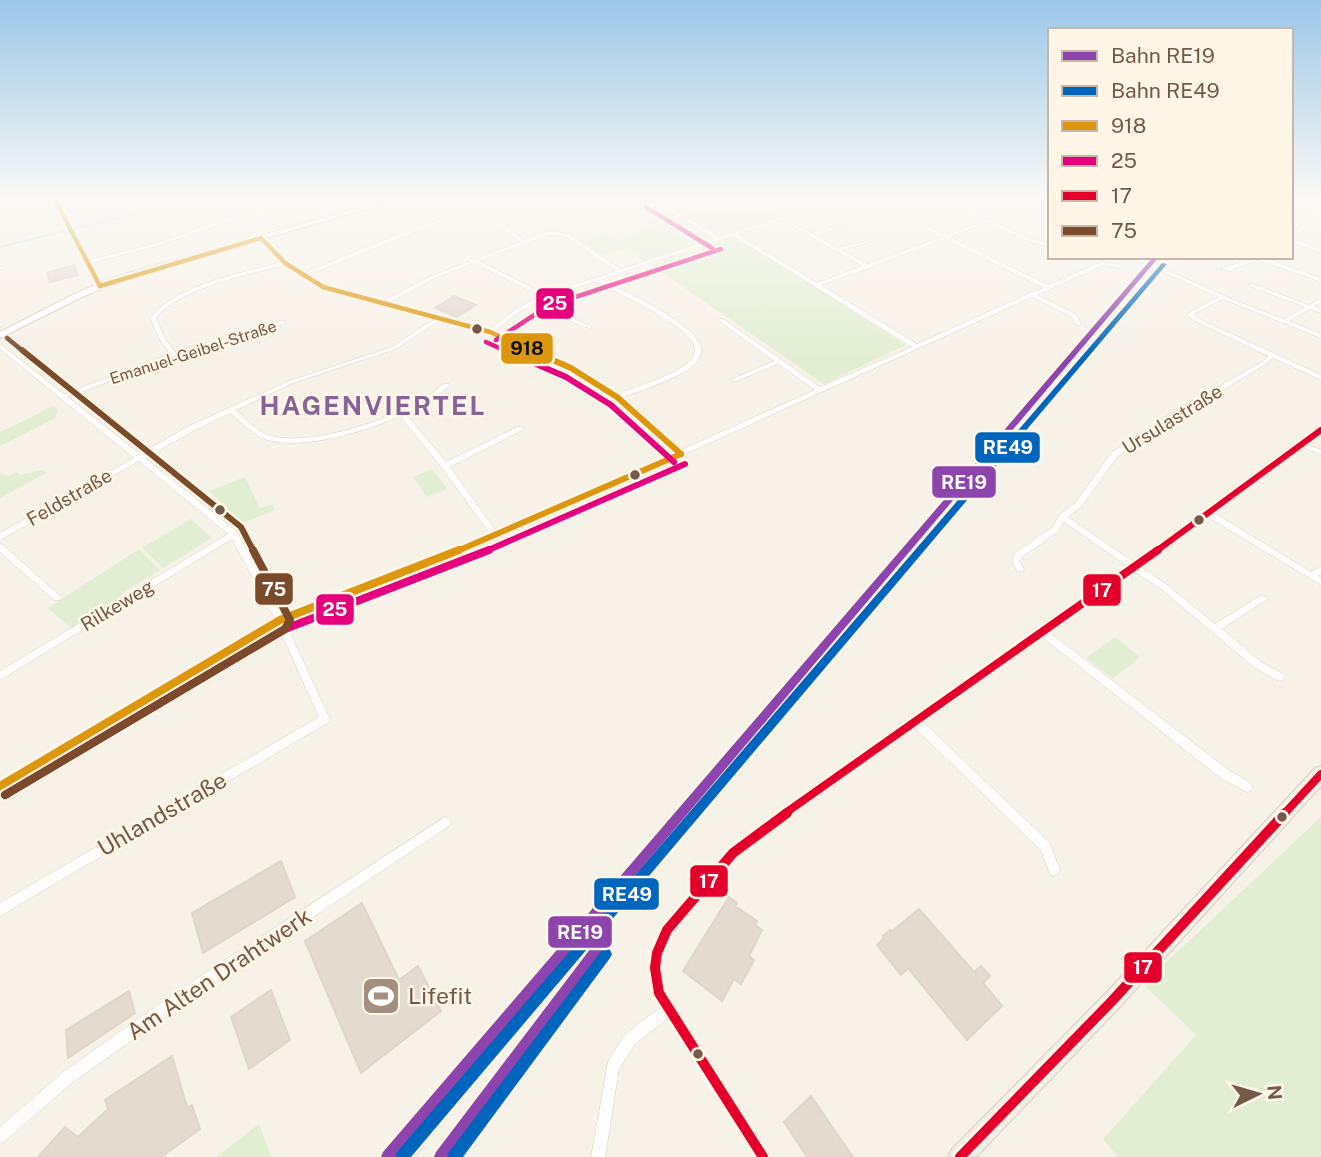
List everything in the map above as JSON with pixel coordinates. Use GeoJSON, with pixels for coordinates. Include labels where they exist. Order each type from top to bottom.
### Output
{"type":"FeatureCollection","features":[{"type":"Feature","properties":{"kind":"main road"},"geometry":{"type":"LineString","coordinates":[[0,335],[100,286],[214,252]]}},
{"type":"Feature","properties":{"kind":"main road"},"geometry":{"type":"LineString","coordinates":[[960,1157],[1111,1002],[1321,774]]}},
{"type":"Feature","properties":{"kind":"street"},"geometry":{"type":"LineString","coordinates":[[81,252],[100,286]]}},
{"type":"Feature","properties":{"kind":"street"},"geometry":{"type":"LineString","coordinates":[[86,263],[128,252]]}},
{"type":"Feature","properties":{"kind":"street"},"geometry":{"type":"LineString","coordinates":[[274,252],[285,263],[323,287],[490,332],[553,359],[617,397],[681,454]]}},
{"type":"Feature","properties":{"kind":"street"},"geometry":{"type":"LineString","coordinates":[[304,275],[361,252]]}},
{"type":"Feature","properties":{"kind":"street"},"geometry":{"type":"LineString","coordinates":[[383,304],[433,277],[495,252]]}},
{"type":"Feature","properties":{"kind":"street"},"geometry":{"type":"LineString","coordinates":[[591,252],[620,271]]}},
{"type":"Feature","properties":{"kind":"street"},"geometry":{"type":"LineString","coordinates":[[490,332],[517,311],[544,296],[678,252]]}},
{"type":"Feature","properties":{"kind":"street"},"geometry":{"type":"LineString","coordinates":[[763,252],[917,346]]}},
{"type":"Feature","properties":{"kind":"street"},"geometry":{"type":"LineString","coordinates":[[842,252],[868,267]]}},
{"type":"Feature","properties":{"kind":"street"},"geometry":{"type":"LineString","coordinates":[[817,285],[909,252]]}},
{"type":"Feature","properties":{"kind":"street"},"geometry":{"type":"LineString","coordinates":[[975,252],[1047,288]]}},
{"type":"Feature","properties":{"kind":"street"},"geometry":{"type":"LineString","coordinates":[[1138,259],[1321,337]]}},
{"type":"Feature","properties":{"kind":"street"},"geometry":{"type":"LineString","coordinates":[[1231,268],[1255,259]]}},
{"type":"Feature","properties":{"kind":"street"},"geometry":{"type":"LineString","coordinates":[[1265,259],[1321,280]]}},
{"type":"Feature","properties":{"kind":"street"},"geometry":{"type":"LineString","coordinates":[[472,260],[544,296],[572,320],[589,327]]}},
{"type":"Feature","properties":{"kind":"street"},"geometry":{"type":"LineString","coordinates":[[174,355],[163,340],[153,318],[163,305],[180,295],[285,263]]}},
{"type":"Feature","properties":{"kind":"street"},"geometry":{"type":"LineString","coordinates":[[0,786],[280,620],[496,536],[1031,294],[1103,264],[1119,266]]}},
{"type":"Feature","properties":{"kind":"street"},"geometry":{"type":"LineString","coordinates":[[596,279],[664,317],[688,334],[698,350],[697,356],[685,367],[617,397]]}},
{"type":"Feature","properties":{"kind":"street"},"geometry":{"type":"LineString","coordinates":[[1251,285],[1321,312]]}},
{"type":"Feature","properties":{"kind":"street"},"geometry":{"type":"LineString","coordinates":[[1031,294],[1075,316],[1078,324]]}},
{"type":"Feature","properties":{"kind":"street"},"geometry":{"type":"LineString","coordinates":[[1223,297],[1190,314],[1197,320],[1321,378]]}},
{"type":"Feature","properties":{"kind":"street"},"geometry":{"type":"LineString","coordinates":[[1284,322],[1321,300]]}},
{"type":"Feature","properties":{"kind":"street"},"geometry":{"type":"LineString","coordinates":[[137,457],[291,382],[394,348],[439,318]]}},
{"type":"Feature","properties":{"kind":"street"},"geometry":{"type":"LineString","coordinates":[[721,320],[821,391]]}},
{"type":"Feature","properties":{"kind":"street","name":"Emanuel-Geibel-Straße"},"geometry":{"type":"LineString","coordinates":[[63,397],[174,355],[283,322]]}},
{"type":"Feature","properties":{"kind":"street"},"geometry":{"type":"LineString","coordinates":[[0,346],[234,534],[280,620]]}},
{"type":"Feature","properties":{"kind":"street","name":"Ursulastraße"},"geometry":{"type":"LineString","coordinates":[[1020,569],[1016,561],[1017,555],[1056,529],[1062,517],[1079,504],[1115,454],[1273,355]]}},
{"type":"Feature","properties":{"kind":"street"},"geometry":{"type":"LineString","coordinates":[[734,380],[779,361]]}},
{"type":"Feature","properties":{"kind":"street"},"geometry":{"type":"LineString","coordinates":[[1264,363],[1294,365]]}},
{"type":"Feature","properties":{"kind":"street"},"geometry":{"type":"LineString","coordinates":[[231,410],[268,438],[285,441],[327,438],[401,413],[438,395],[447,385]]}},
{"type":"Feature","properties":{"kind":"street"},"geometry":{"type":"LineString","coordinates":[[401,413],[445,466],[496,536]]}},
{"type":"Feature","properties":{"kind":"street"},"geometry":{"type":"LineString","coordinates":[[445,466],[520,429]]}},
{"type":"Feature","properties":{"kind":"street"},"geometry":{"type":"LineString","coordinates":[[763,1157],[668,1010],[654,976],[656,954],[667,930],[733,853],[755,835],[1135,567],[1321,430]]}},
{"type":"Feature","properties":{"kind":"street"},"geometry":{"type":"LineString","coordinates":[[1302,444],[1321,453]]}},
{"type":"Feature","properties":{"kind":"street","name":"Feldstraße"},"geometry":{"type":"LineString","coordinates":[[0,537],[137,457]]}},
{"type":"Feature","properties":{"kind":"street"},"geometry":{"type":"LineString","coordinates":[[1208,513],[1317,579],[1321,569]]}},
{"type":"Feature","properties":{"kind":"street"},"geometry":{"type":"LineString","coordinates":[[1062,517],[1135,567],[1258,665],[1280,677]]}},
{"type":"Feature","properties":{"kind":"street","name":"Rilkeweg"},"geometry":{"type":"LineString","coordinates":[[0,676],[234,534]]}},
{"type":"Feature","properties":{"kind":"street"},"geometry":{"type":"LineString","coordinates":[[0,547],[57,598]]}},
{"type":"Feature","properties":{"kind":"street"},"geometry":{"type":"LineString","coordinates":[[1215,629],[1263,598]]}},
{"type":"Feature","properties":{"kind":"street","name":"Uhlandstraße"},"geometry":{"type":"LineString","coordinates":[[0,910],[325,719],[280,620]]}},
{"type":"Feature","properties":{"kind":"street"},"geometry":{"type":"LineString","coordinates":[[1042,632],[1226,775],[1247,787]]}},
{"type":"Feature","properties":{"kind":"street"},"geometry":{"type":"LineString","coordinates":[[916,722],[1045,846],[1054,870]]}},
{"type":"Feature","properties":{"kind":"street","name":"Am Alten Drahtwerk"},"geometry":{"type":"LineString","coordinates":[[0,1136],[68,1077],[174,1002],[445,822]]}},
{"type":"Feature","properties":{"kind":"street"},"geometry":{"type":"LineString","coordinates":[[598,1157],[613,1067],[630,1039],[668,1010]]}},
{"type":"Feature","properties":{"kind":"green space"},"geometry":{"type":"Polygon","coordinates":[[[633,252],[670,252],[643,261],[633,252]]]}},
{"type":"Feature","properties":{"kind":"green space"},"geometry":{"type":"Polygon","coordinates":[[[690,252],[760,252],[906,345],[824,384],[651,265],[690,252]]]}},
{"type":"Feature","properties":{"kind":"green space"},"geometry":{"type":"Polygon","coordinates":[[[54,406],[58,410],[55,418],[0,446],[0,432],[54,406]]]}},
{"type":"Feature","properties":{"kind":"green space"},"geometry":{"type":"Polygon","coordinates":[[[432,469],[447,489],[427,497],[413,477],[432,469]]]}},
{"type":"Feature","properties":{"kind":"green space"},"geometry":{"type":"Polygon","coordinates":[[[43,470],[46,473],[0,498],[0,473],[8,476],[16,472],[21,475],[43,470]]]}},
{"type":"Feature","properties":{"kind":"green space"},"geometry":{"type":"Polygon","coordinates":[[[245,477],[260,508],[273,504],[275,510],[243,523],[209,491],[245,477]]]}},
{"type":"Feature","properties":{"kind":"green space"},"geometry":{"type":"Polygon","coordinates":[[[191,519],[212,538],[163,568],[142,548],[191,519]]]}},
{"type":"Feature","properties":{"kind":"green space"},"geometry":{"type":"Polygon","coordinates":[[[139,549],[160,570],[122,593],[118,599],[71,628],[48,608],[139,549]]]}},
{"type":"Feature","properties":{"kind":"green space"},"geometry":{"type":"Polygon","coordinates":[[[1115,637],[1140,657],[1113,679],[1086,658],[1115,637]]]}},
{"type":"Feature","properties":{"kind":"green space"},"geometry":{"type":"Polygon","coordinates":[[[1321,817],[1321,1157],[1118,1157],[1103,1139],[1196,1035],[1143,984],[1321,817]]]}},
{"type":"Feature","properties":{"kind":"green space"},"geometry":{"type":"Polygon","coordinates":[[[259,1124],[271,1157],[217,1157],[259,1124]]]}},
{"type":"Feature","properties":{"kind":"building"},"geometry":{"type":"Polygon","coordinates":[[[74,265],[78,275],[50,282],[47,273],[74,265]]]}},
{"type":"Feature","properties":{"kind":"building"},"geometry":{"type":"Polygon","coordinates":[[[454,296],[476,305],[457,317],[435,308],[454,296]]]}},
{"type":"Feature","properties":{"kind":"building"},"geometry":{"type":"Polygon","coordinates":[[[281,861],[295,897],[203,953],[192,913],[281,861]]]}},
{"type":"Feature","properties":{"kind":"building"},"geometry":{"type":"Polygon","coordinates":[[[729,897],[737,903],[735,906],[757,921],[755,925],[762,930],[749,956],[754,960],[741,984],[734,979],[722,1001],[683,971],[729,897]]]}},
{"type":"Feature","properties":{"kind":"building","name":"Lifefit"},"geometry":{"type":"Polygon","coordinates":[[[362,903],[399,980],[418,966],[441,1011],[361,1073],[305,941],[362,903]]]}},
{"type":"Feature","properties":{"kind":"building"},"geometry":{"type":"Polygon","coordinates":[[[919,909],[974,972],[981,966],[990,976],[983,983],[1002,1006],[967,1040],[908,968],[901,975],[877,945],[890,930],[891,932],[919,909]]]}},
{"type":"Feature","properties":{"kind":"building"},"geometry":{"type":"Polygon","coordinates":[[[271,990],[290,1040],[249,1069],[231,1017],[271,990]]]}},
{"type":"Feature","properties":{"kind":"building"},"geometry":{"type":"Polygon","coordinates":[[[129,991],[135,1013],[68,1058],[66,1030],[129,991]]]}},
{"type":"Feature","properties":{"kind":"building"},"geometry":{"type":"Polygon","coordinates":[[[172,1056],[187,1107],[192,1105],[200,1129],[161,1157],[38,1157],[65,1127],[78,1137],[108,1109],[105,1100],[172,1056]]]}},
{"type":"Feature","properties":{"kind":"building"},"geometry":{"type":"Polygon","coordinates":[[[811,1096],[853,1157],[807,1157],[784,1122],[811,1096]]]}},
{"type":"Feature","properties":{"kind":"railway"},"geometry":{"type":"LineString","coordinates":[[691,814],[918,544]]}},
{"type":"Feature","properties":{"kind":"railway"},"geometry":{"type":"LineString","coordinates":[[414,1157],[601,921],[692,813]]}},
{"type":"Feature","properties":{"kind":"rail line","name":"RE19"},"geometry":{"type":"LineString","coordinates":[[388,1157],[1154,259]]}},
{"type":"Feature","properties":{"kind":"rail line","name":"RE49"},"geometry":{"type":"LineString","coordinates":[[402,1157],[1164,264]]}},
{"type":"Feature","properties":{"kind":"rail line","name":"RE19"},"geometry":{"type":"LineString","coordinates":[[441,1157],[598,948]]}},
{"type":"Feature","properties":{"kind":"rail line","name":"RE49"},"geometry":{"type":"LineString","coordinates":[[454,1157],[606,954]]}},
{"type":"Feature","properties":{"kind":"transit line","name":"918"},"geometry":{"type":"LineString","coordinates":[[82,252],[100,286]]}},
{"type":"Feature","properties":{"kind":"transit line","name":"918"},"geometry":{"type":"LineString","coordinates":[[100,286],[214,252]]}},
{"type":"Feature","properties":{"kind":"transit line","name":"918"},"geometry":{"type":"LineString","coordinates":[[274,252],[285,263],[323,287],[490,332],[571,368],[617,397],[681,454]]}},
{"type":"Feature","properties":{"kind":"transit line","name":"25"},"geometry":{"type":"LineString","coordinates":[[496,340],[548,306],[712,252]]}},
{"type":"Feature","properties":{"kind":"transit line","name":"75"},"geometry":{"type":"LineString","coordinates":[[5,795],[285,629],[290,620],[241,527],[7,338]]}},
{"type":"Feature","properties":{"kind":"transit line","name":"25"},"geometry":{"type":"LineString","coordinates":[[486,342],[566,377],[611,405],[674,462]]}},
{"type":"Feature","properties":{"kind":"transit line","name":"17"},"geometry":{"type":"LineString","coordinates":[[763,1157],[659,993],[655,968],[657,953],[667,930],[733,853],[755,835],[1135,567],[1321,430]]}},
{"type":"Feature","properties":{"kind":"transit line","name":"918"},"geometry":{"type":"LineString","coordinates":[[0,786],[280,620],[496,536],[681,454]]}},
{"type":"Feature","properties":{"kind":"transit line","name":"25"},"geometry":{"type":"LineString","coordinates":[[5,795],[285,629],[500,546],[685,464]]}},
{"type":"Feature","properties":{"kind":"transit line","name":"17"},"geometry":{"type":"LineString","coordinates":[[960,1157],[1111,1002],[1321,774]]}},
{"type":"Feature","properties":{"kind":"place","name":"Lifefit"},"geometry":{"type":"Point","coordinates":[381,996]}},
{"type":"Feature","properties":{"kind":"district","name":"HAGENVIERTEL"},"geometry":{"type":"Point","coordinates":[373,406]}}]}
